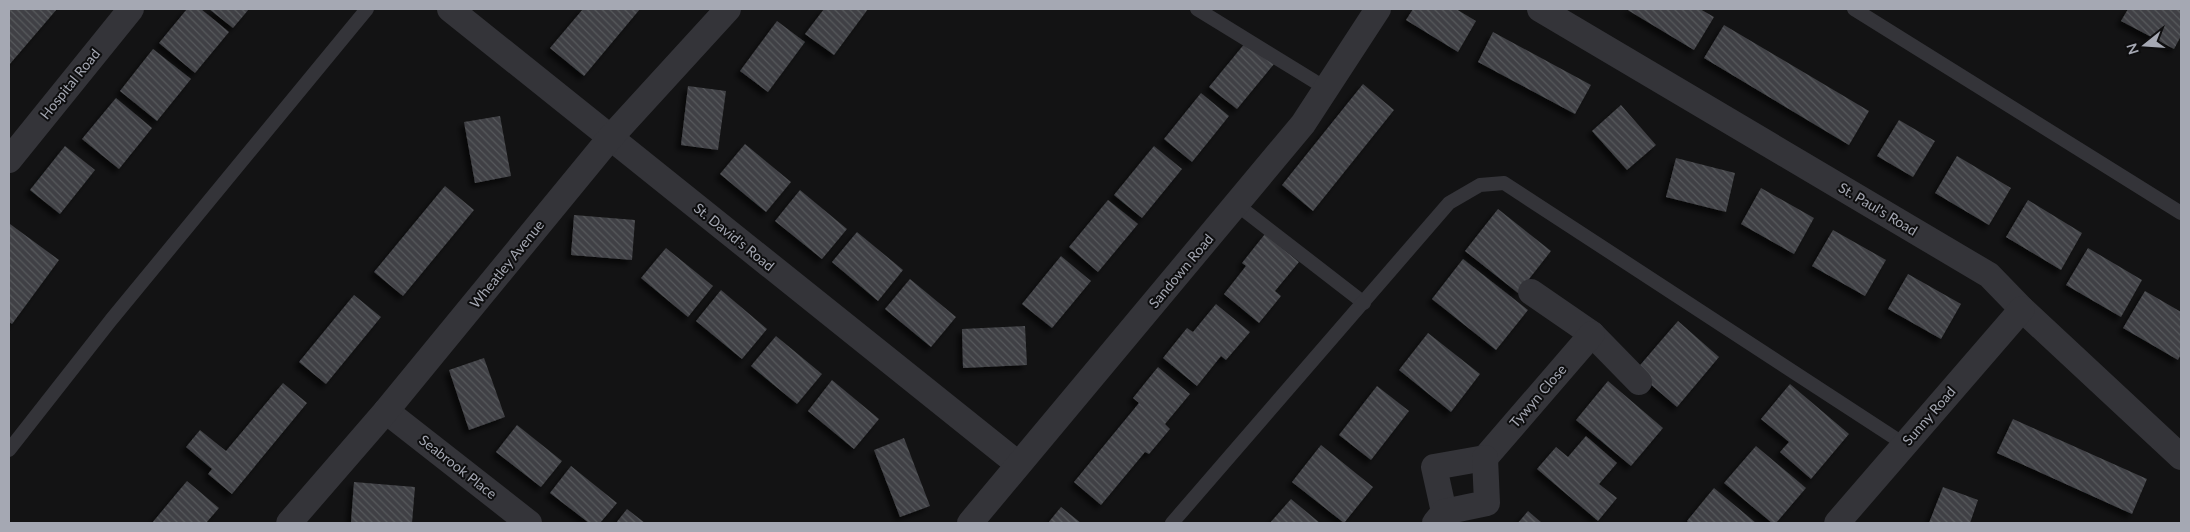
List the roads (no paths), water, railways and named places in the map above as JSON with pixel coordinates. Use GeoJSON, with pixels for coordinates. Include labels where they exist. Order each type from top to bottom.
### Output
{"type":"FeatureCollection","features":[{"type":"Feature","properties":{"kind":"street","name":"Hospital Road"},"geometry":{"type":"LineString","coordinates":[[9,160],[131,9]]}},
{"type":"Feature","properties":{"kind":"street","name":"St. David's Road"},"geometry":{"type":"LineString","coordinates":[[450,9],[1018,464]]}},
{"type":"Feature","properties":{"kind":"street","name":"Wheatley Avenue"},"geometry":{"type":"LineString","coordinates":[[289,523],[386,411],[610,138],[728,9]]}},
{"type":"Feature","properties":{"kind":"street","name":"Sandown Road"},"geometry":{"type":"LineString","coordinates":[[970,523],[1303,124],[1327,90],[1378,9]]}},
{"type":"Feature","properties":{"kind":"street","name":"St. Paul's Road"},"geometry":{"type":"LineString","coordinates":[[1540,9],[1989,275],[2022,309],[2181,457]]}},
{"type":"Feature","properties":{"kind":"street"},"geometry":{"type":"LineString","coordinates":[[1531,292],[1592,334],[1639,382]]}},
{"type":"Feature","properties":{"kind":"street","name":"Sunny Road"},"geometry":{"type":"LineString","coordinates":[[1837,523],[2022,309]]}},
{"type":"Feature","properties":{"kind":"street","name":"Tywyn Close"},"geometry":{"type":"LineString","coordinates":[[1485,458],[1592,334]]}},
{"type":"Feature","properties":{"kind":"street","name":"Seabrook Place"},"geometry":{"type":"LineString","coordinates":[[386,411],[530,523]]}},
{"type":"Feature","properties":{"kind":"street"},"geometry":{"type":"LineString","coordinates":[[1485,458],[1487,503],[1439,518],[1434,467],[1485,458]]}},
{"type":"Feature","properties":{"kind":"lane"},"geometry":{"type":"LineString","coordinates":[[9,450],[111,320],[367,9]]}},
{"type":"Feature","properties":{"kind":"lane"},"geometry":{"type":"LineString","coordinates":[[1197,9],[1327,90]]}},
{"type":"Feature","properties":{"kind":"lane"},"geometry":{"type":"LineString","coordinates":[[1854,9],[2181,213]]}},
{"type":"Feature","properties":{"kind":"lane"},"geometry":{"type":"LineString","coordinates":[[1172,523],[1449,204],[1480,185],[1504,184],[1904,444]]}},
{"type":"Feature","properties":{"kind":"lane"},"geometry":{"type":"LineString","coordinates":[[1236,204],[1364,303]]}}]}
